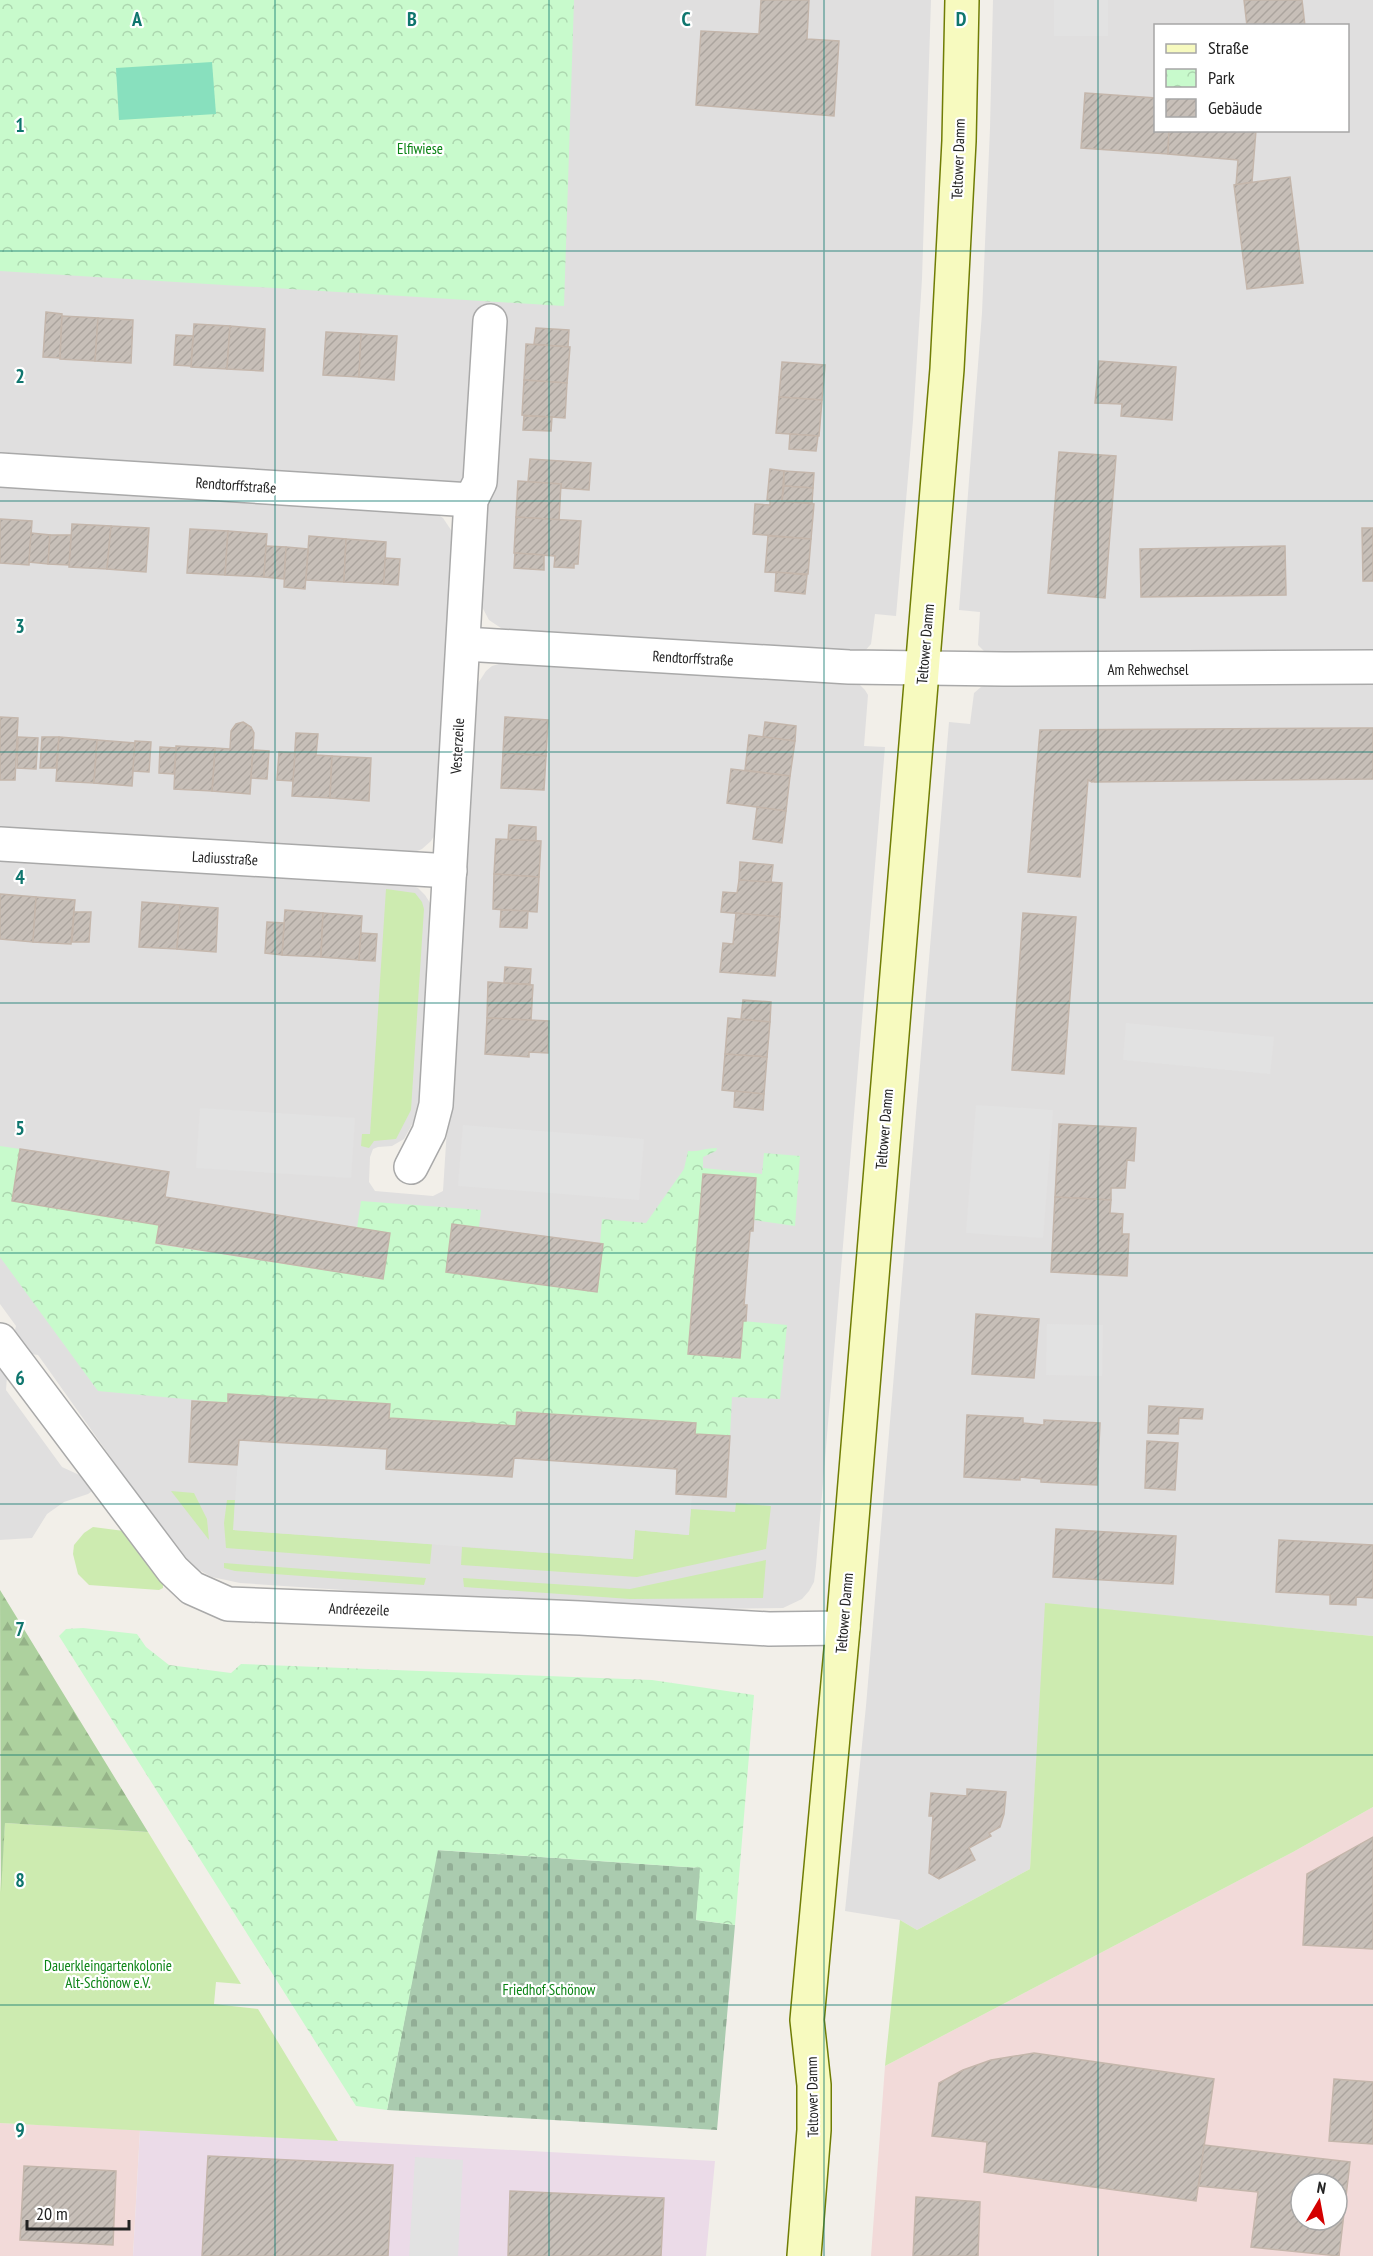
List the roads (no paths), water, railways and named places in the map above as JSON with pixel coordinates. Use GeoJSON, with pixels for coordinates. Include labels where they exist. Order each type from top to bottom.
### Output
{"type":"FeatureCollection","features":[{"type":"Feature","properties":{"kind":"main road","name":"Teltower Damm"},"geometry":{"type":"LineString","coordinates":[[804,2256],[814,2130],[814,2085],[807,2020],[843,1628],[914,793],[950,326],[959,141],[962,0]]}},
{"type":"Feature","properties":{"kind":"street","name":"Vesterzeile"},"geometry":{"type":"LineString","coordinates":[[411,1167],[429,1132],[436,1105],[471,500],[480,482],[490,321]]}},
{"type":"Feature","properties":{"kind":"street","name":"Rendtorffstraße"},"geometry":{"type":"LineString","coordinates":[[0,470],[471,500]]}},
{"type":"Feature","properties":{"kind":"street","name":"Rendtorffstraße"},"geometry":{"type":"LineString","coordinates":[[464,644],[849,667],[922,668]]}},
{"type":"Feature","properties":{"kind":"street","name":"Am Rehwechsel"},"geometry":{"type":"LineString","coordinates":[[922,668],[1373,667]]}},
{"type":"Feature","properties":{"kind":"street","name":"Ladiusstraße"},"geometry":{"type":"LineString","coordinates":[[0,844],[450,871]]}},
{"type":"Feature","properties":{"kind":"street","name":"Andréezeile"},"geometry":{"type":"LineString","coordinates":[[0,1340],[173,1570],[192,1588],[228,1604],[580,1618],[769,1629],[843,1628]]}},
{"type":"Feature","properties":{"kind":"park label","name":"Elfiwiese"},"geometry":{"type":"Point","coordinates":[420,148]}},
{"type":"Feature","properties":{"kind":"park label","name":"Dauerkleingartenkolonie Alt-Schönow e.V."},"geometry":{"type":"Point","coordinates":[108,1974]}},
{"type":"Feature","properties":{"kind":"park label","name":"Friedhof Schönow"},"geometry":{"type":"Point","coordinates":[549,1989]}}]}
